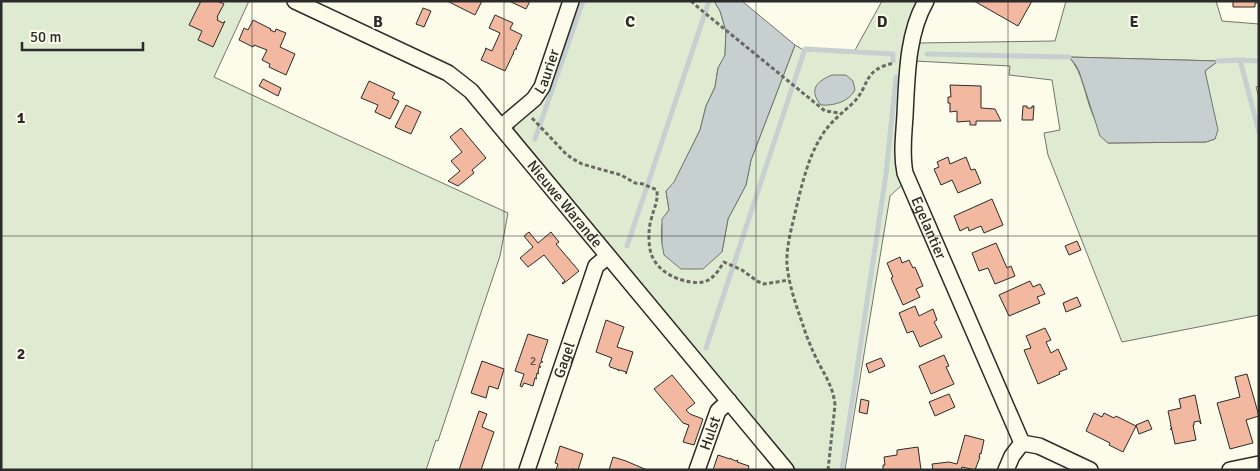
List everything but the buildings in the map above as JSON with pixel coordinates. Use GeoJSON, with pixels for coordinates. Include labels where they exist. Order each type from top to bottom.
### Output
{"type":"FeatureCollection","features":[{"type":"Feature","properties":{"kind":"street","name":"Nieuwe Warande"},"geometry":{"type":"LineString","coordinates":[[295,1],[448,73],[471,91],[786,470]]}},
{"type":"Feature","properties":{"kind":"street","name":"Laurier"},"geometry":{"type":"LineString","coordinates":[[501,127],[534,99],[542,87],[571,1]]}},
{"type":"Feature","properties":{"kind":"street","name":"Egelantier"},"geometry":{"type":"LineString","coordinates":[[926,1],[919,14],[913,36],[907,80],[902,161],[905,172],[1022,444]]}},
{"type":"Feature","properties":{"kind":"street","name":"Gagel"},"geometry":{"type":"LineString","coordinates":[[527,470],[596,266],[608,256]]}},
{"type":"Feature","properties":{"kind":"street","name":"Hulst"},"geometry":{"type":"LineString","coordinates":[[698,470],[718,410],[729,401]]}},
{"type":"Feature","properties":{"kind":"street"},"geometry":{"type":"LineString","coordinates":[[1006,470],[1012,456],[1022,444],[1040,446],[1090,470]]}},
{"type":"Feature","properties":{"kind":"street"},"geometry":{"type":"LineString","coordinates":[[1230,470],[1259,464]]}},
{"type":"Feature","properties":{"kind":"path"},"geometry":{"type":"LineString","coordinates":[[691,1],[824,111],[840,113]]}},
{"type":"Feature","properties":{"kind":"path"},"geometry":{"type":"LineString","coordinates":[[828,470],[835,405],[834,397],[832,389],[812,350],[800,317],[787,265],[787,250],[803,180],[821,135],[840,113],[858,98],[871,73],[883,66],[900,62],[909,63]]}},
{"type":"Feature","properties":{"kind":"path"},"geometry":{"type":"LineString","coordinates":[[536,122],[566,154],[582,164],[621,175],[635,183],[643,184],[656,190],[658,200],[650,221],[649,239],[652,257],[664,272],[682,281],[701,284],[715,277],[724,262],[742,270],[764,284],[790,280]]}},
{"type":"Feature","properties":{"kind":"green space"},"geometry":{"type":"Polygon","coordinates":[[[1,1],[249,1],[214,77],[508,213],[500,256],[438,441],[436,440],[426,470],[1,470],[1,1]]]}},
{"type":"Feature","properties":{"kind":"green space"},"geometry":{"type":"Polygon","coordinates":[[[576,1],[714,1],[720,11],[726,31],[725,56],[718,68],[715,87],[706,106],[700,130],[674,183],[666,191],[669,210],[662,226],[661,234],[662,244],[722,252],[728,219],[746,185],[751,160],[795,45],[805,51],[854,52],[882,1],[920,1],[903,65],[895,150],[896,163],[903,184],[890,196],[845,470],[796,470],[514,129],[516,122],[536,105],[576,1]]]}},
{"type":"Feature","properties":{"kind":"green space"},"geometry":{"type":"Polygon","coordinates":[[[1066,1],[1216,1],[1222,21],[1259,24],[1259,86],[1256,87],[1259,98],[1259,315],[1122,342],[1048,155],[1044,133],[1060,130],[1052,80],[1009,75],[1010,66],[915,61],[918,43],[1055,41],[1066,1]],[[1069,57],[1078,70],[1093,115],[1108,143],[1206,142],[1215,139],[1205,71],[1218,61],[1069,57]]]}},
{"type":"Feature","properties":{"kind":"shaded area"},"geometry":{"type":"Polygon","coordinates":[[[714,1],[742,1],[795,45],[751,160],[746,185],[728,219],[722,252],[703,269],[681,269],[664,255],[662,219],[669,210],[666,191],[674,182],[700,130],[706,106],[715,87],[718,68],[725,55],[726,31],[720,11],[714,1]]]}},
{"type":"Feature","properties":{"kind":"shaded area"},"geometry":{"type":"Polygon","coordinates":[[[1069,57],[1218,61],[1205,71],[1218,130],[1215,139],[1206,142],[1108,143],[1100,136],[1079,71],[1069,57]]]}},
{"type":"Feature","properties":{"kind":"shaded area"},"geometry":{"type":"Polygon","coordinates":[[[832,75],[846,75],[853,81],[855,90],[845,100],[831,105],[821,105],[815,95],[816,87],[822,80],[832,75]]]}},
{"type":"Feature","properties":{"kind":"waterway"},"geometry":{"type":"LineString","coordinates":[[535,139],[583,1]]}},
{"type":"Feature","properties":{"kind":"waterway"},"geometry":{"type":"LineString","coordinates":[[627,246],[709,1]]}},
{"type":"Feature","properties":{"kind":"waterway"},"geometry":{"type":"LineString","coordinates":[[706,348],[805,49],[893,54],[893,61]]}},
{"type":"Feature","properties":{"kind":"waterway"},"geometry":{"type":"LineString","coordinates":[[927,54],[1069,57]]}},
{"type":"Feature","properties":{"kind":"waterway"},"geometry":{"type":"LineString","coordinates":[[1240,60],[1259,61]]}},
{"type":"Feature","properties":{"kind":"waterway"},"geometry":{"type":"LineString","coordinates":[[1218,61],[1240,60],[1259,132]]}},
{"type":"Feature","properties":{"kind":"waterway"},"geometry":{"type":"LineString","coordinates":[[842,470],[886,174],[896,77]]}}]}
